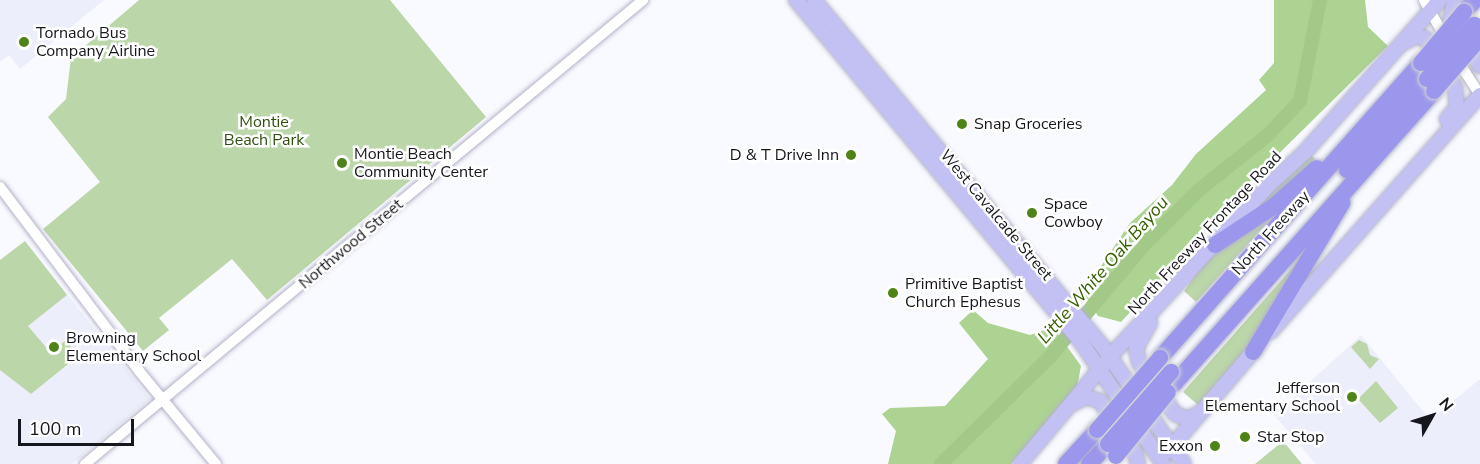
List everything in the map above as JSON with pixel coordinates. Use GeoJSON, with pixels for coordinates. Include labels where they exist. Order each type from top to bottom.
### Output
{"type":"FeatureCollection","features":[{"type":"Feature","properties":{"kind":"highway","name":"North Freeway"},"geometry":{"type":"LineString","coordinates":[[1066,464],[1421,63],[1471,16]]}},
{"type":"Feature","properties":{"kind":"highway","name":"North Freeway"},"geometry":{"type":"LineString","coordinates":[[1173,378],[1349,185],[1430,85],[1471,16]]}},
{"type":"Feature","properties":{"kind":"highway","name":"North Freeway"},"geometry":{"type":"LineString","coordinates":[[1089,464],[1111,455],[1173,378],[1430,85]]}},
{"type":"Feature","properties":{"kind":"highway"},"geometry":{"type":"LineString","coordinates":[[1215,245],[1274,206],[1371,120]]}},
{"type":"Feature","properties":{"kind":"highway"},"geometry":{"type":"LineString","coordinates":[[1253,352],[1339,211],[1349,185]]}},
{"type":"Feature","properties":{"kind":"main road","name":"West Cavalcade Street"},"geometry":{"type":"LineString","coordinates":[[796,0],[1087,338],[1111,356],[1184,464]]}},
{"type":"Feature","properties":{"kind":"main road","name":"West Cavalcade Street"},"geometry":{"type":"LineString","coordinates":[[814,0],[1036,277]]}},
{"type":"Feature","properties":{"kind":"main road","name":"North Freeway Frontage Road"},"geometry":{"type":"LineString","coordinates":[[1020,464],[1100,368],[1401,44],[1431,4]]}},
{"type":"Feature","properties":{"kind":"main road"},"geometry":{"type":"LineString","coordinates":[[1471,16],[1451,18],[1480,66]]}},
{"type":"Feature","properties":{"kind":"main road"},"geometry":{"type":"LineString","coordinates":[[1401,44],[1417,36],[1425,38],[1457,92],[1457,107],[1431,138],[1433,147]]}},
{"type":"Feature","properties":{"kind":"main road"},"geometry":{"type":"LineString","coordinates":[[1160,462],[1253,352],[1480,95]]}},
{"type":"Feature","properties":{"kind":"main road"},"geometry":{"type":"LineString","coordinates":[[1158,308],[1138,344],[1137,358],[1175,414],[1188,419],[1201,412]]}},
{"type":"Feature","properties":{"kind":"main road","name":"West Cavalcade Street"},"geometry":{"type":"LineString","coordinates":[[1087,338],[1100,368],[1160,462]]}},
{"type":"Feature","properties":{"kind":"main road"},"geometry":{"type":"LineString","coordinates":[[1068,407],[1086,397],[1098,400],[1135,453],[1138,464]]}},
{"type":"Feature","properties":{"kind":"street","name":"Northwood Street"},"geometry":{"type":"LineString","coordinates":[[85,464],[643,0]]}},
{"type":"Feature","properties":{"kind":"street"},"geometry":{"type":"LineString","coordinates":[[1431,4],[1480,95]]}},
{"type":"Feature","properties":{"kind":"street"},"geometry":{"type":"LineString","coordinates":[[0,187],[163,399],[216,464]]}},
{"type":"Feature","properties":{"kind":"shaded area"},"geometry":{"type":"Polygon","coordinates":[[[0,0],[104,0],[20,69],[9,55],[0,62],[0,0]]]}},
{"type":"Feature","properties":{"kind":"shaded area","name":"Browning Elementary School"},"geometry":{"type":"Polygon","coordinates":[[[25,241],[150,399],[72,464],[0,464],[0,260],[25,241]]]}},
{"type":"Feature","properties":{"kind":"shaded area","name":"Jefferson Elementary School"},"geometry":{"type":"Polygon","coordinates":[[[1361,335],[1430,420],[1480,379],[1480,464],[1316,464],[1274,415],[1361,335]]]}},
{"type":"Feature","properties":{"kind":"green space","name":"Montie Beach Park"},"geometry":{"type":"Polygon","coordinates":[[[139,0],[390,0],[486,117],[267,300],[232,259],[159,318],[169,330],[143,351],[43,229],[100,182],[48,117],[66,99],[71,58],[139,0]]]}},
{"type":"Feature","properties":{"kind":"green space"},"geometry":{"type":"Polygon","coordinates":[[[1274,0],[1365,0],[1368,27],[1388,46],[1245,187],[1121,322],[1098,316],[1083,293],[1130,223],[1172,185],[1196,154],[1266,90],[1259,80],[1274,63],[1274,0]]]}},
{"type":"Feature","properties":{"kind":"green space"},"geometry":{"type":"Polygon","coordinates":[[[1310,154],[1315,159],[1278,195],[1237,224],[1310,154]]]}},
{"type":"Feature","properties":{"kind":"green space"},"geometry":{"type":"Polygon","coordinates":[[[1271,218],[1196,302],[1184,291],[1202,265],[1222,245],[1271,218]]]}},
{"type":"Feature","properties":{"kind":"green space"},"geometry":{"type":"Polygon","coordinates":[[[25,241],[67,295],[28,326],[50,352],[66,340],[78,356],[31,394],[0,370],[0,260],[25,241]]]}},
{"type":"Feature","properties":{"kind":"green space"},"geometry":{"type":"Polygon","coordinates":[[[1299,260],[1249,346],[1198,405],[1183,392],[1299,260]]]}},
{"type":"Feature","properties":{"kind":"green space"},"geometry":{"type":"Polygon","coordinates":[[[973,310],[988,323],[1030,335],[1053,327],[1081,366],[1077,387],[1011,464],[888,464],[896,431],[882,414],[890,408],[945,406],[988,359],[959,323],[973,310]]]}},
{"type":"Feature","properties":{"kind":"green space"},"geometry":{"type":"Polygon","coordinates":[[[1359,340],[1367,344],[1370,355],[1379,359],[1370,369],[1351,347],[1359,340]]]}},
{"type":"Feature","properties":{"kind":"green space"},"geometry":{"type":"Polygon","coordinates":[[[1376,381],[1398,408],[1380,423],[1358,399],[1376,381]]]}},
{"type":"Feature","properties":{"kind":"green space"},"geometry":{"type":"Polygon","coordinates":[[[1283,441],[1302,464],[1255,464],[1283,441]]]}},
{"type":"Feature","properties":{"kind":"waterway","name":"Little White Oak Bayou"},"geometry":{"type":"LineString","coordinates":[[941,464],[1048,359],[1145,244],[1199,190],[1267,136],[1300,101],[1320,0]]}},
{"type":"Feature","properties":{"kind":"place","name":"Tornado Bus Company Airline"},"geometry":{"type":"Point","coordinates":[24,42]}},
{"type":"Feature","properties":{"kind":"place","name":"Snap Groceries"},"geometry":{"type":"Point","coordinates":[962,124]}},
{"type":"Feature","properties":{"kind":"place","name":"D & T Drive Inn"},"geometry":{"type":"Point","coordinates":[851,155]}},
{"type":"Feature","properties":{"kind":"place","name":"Montie Beach Community Center"},"geometry":{"type":"Point","coordinates":[342,163]}},
{"type":"Feature","properties":{"kind":"place","name":"Space Cowboy"},"geometry":{"type":"Point","coordinates":[1032,213]}},
{"type":"Feature","properties":{"kind":"place","name":"Primitive Baptist Church Ephesus"},"geometry":{"type":"Point","coordinates":[893,293]}},
{"type":"Feature","properties":{"kind":"place","name":"Browning Elementary School"},"geometry":{"type":"Point","coordinates":[54,347]}},
{"type":"Feature","properties":{"kind":"place","name":"Jefferson Elementary School"},"geometry":{"type":"Point","coordinates":[1352,397]}},
{"type":"Feature","properties":{"kind":"place","name":"Star Stop"},"geometry":{"type":"Point","coordinates":[1245,437]}},
{"type":"Feature","properties":{"kind":"place","name":"Exxon"},"geometry":{"type":"Point","coordinates":[1215,446]}}]}
